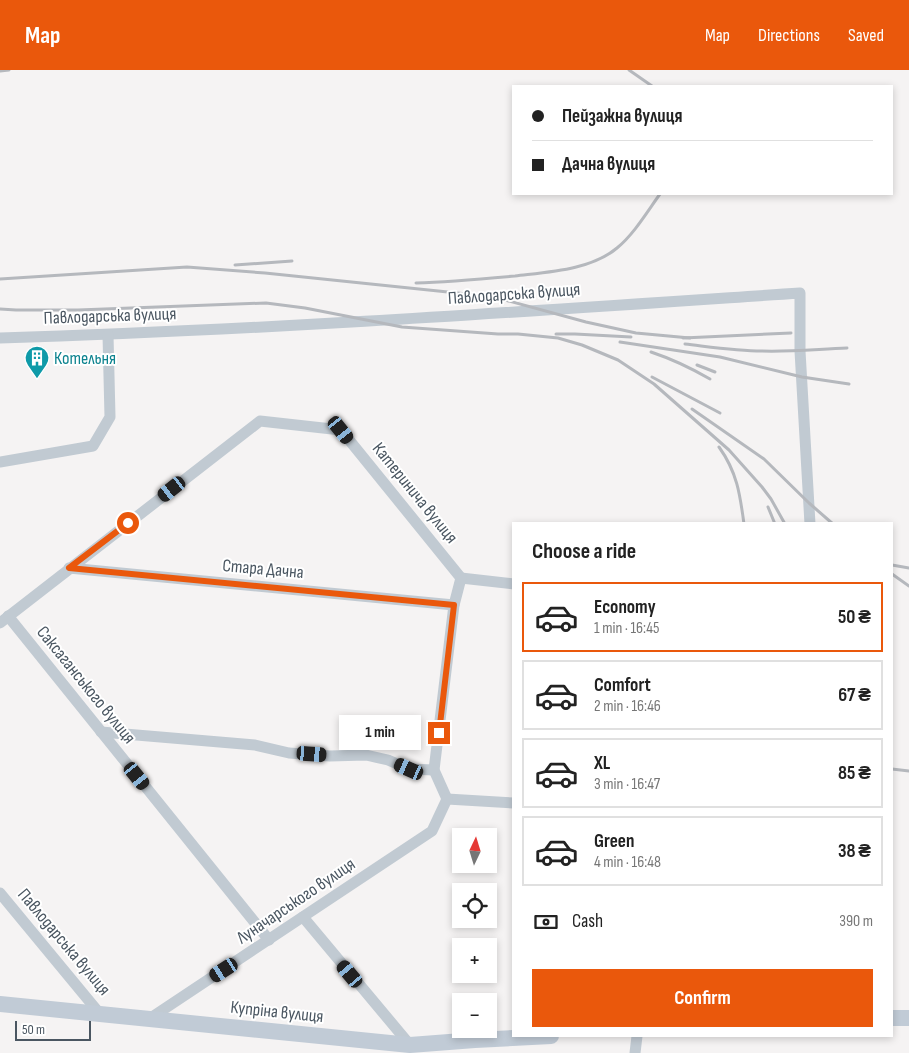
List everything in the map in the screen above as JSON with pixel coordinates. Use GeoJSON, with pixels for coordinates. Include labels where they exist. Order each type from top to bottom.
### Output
{"type":"FeatureCollection","features":[{"type":"Feature","properties":{"kind":"main road","name":"Купріна вулиця"},"geometry":{"type":"LineString","coordinates":[[0,1004],[410,1046],[475,1047],[544,1037]]}},
{"type":"Feature","properties":{"kind":"main road"},"geometry":{"type":"LineString","coordinates":[[893,1018],[909,1018]]}},
{"type":"Feature","properties":{"kind":"street","name":"Павлодарська вулиця"},"geometry":{"type":"LineString","coordinates":[[0,338],[108,335],[468,315],[800,293],[800,351],[810,522]]}},
{"type":"Feature","properties":{"kind":"street"},"geometry":{"type":"LineString","coordinates":[[0,462],[93,446],[110,417],[108,335]]}},
{"type":"Feature","properties":{"kind":"street","name":"Катеринича вулиця"},"geometry":{"type":"LineString","coordinates":[[69,568],[260,421],[341,430],[461,578]]}},
{"type":"Feature","properties":{"kind":"street"},"geometry":{"type":"LineString","coordinates":[[4,620],[69,568]]}},
{"type":"Feature","properties":{"kind":"street","name":"Стара Дачна"},"geometry":{"type":"LineString","coordinates":[[69,568],[454,605]]}},
{"type":"Feature","properties":{"kind":"street"},"geometry":{"type":"LineString","coordinates":[[512,584],[461,578],[454,605],[434,770],[447,799],[512,803]]}},
{"type":"Feature","properties":{"kind":"street","name":"Саксаганського вулиця"},"geometry":{"type":"LineString","coordinates":[[4,620],[101,732],[268,940]]}},
{"type":"Feature","properties":{"kind":"street"},"geometry":{"type":"LineString","coordinates":[[101,732],[255,745],[289,753],[330,756],[366,755],[388,760],[409,769],[434,770]]}},
{"type":"Feature","properties":{"kind":"street","name":"Луначарського вулиця"},"geometry":{"type":"LineString","coordinates":[[149,1019],[432,831],[447,799]]}},
{"type":"Feature","properties":{"kind":"street","name":"Павлодарська вулиця"},"geometry":{"type":"LineString","coordinates":[[0,893],[100,1014]]}},
{"type":"Feature","properties":{"kind":"street"},"geometry":{"type":"LineString","coordinates":[[303,918],[410,1046]]}},
{"type":"Feature","properties":{"kind":"street"},"geometry":{"type":"LineString","coordinates":[[635,1053],[637,1037]]}},
{"type":"Feature","properties":{"kind":"railway"},"geometry":{"type":"LineString","coordinates":[[0,71],[9,70]]}},
{"type":"Feature","properties":{"kind":"railway"},"geometry":{"type":"LineString","coordinates":[[629,70],[651,85]]}},
{"type":"Feature","properties":{"kind":"railway"},"geometry":{"type":"LineString","coordinates":[[416,283],[541,273],[569,269],[595,261],[617,248],[629,236],[659,195]]}},
{"type":"Feature","properties":{"kind":"railway"},"geometry":{"type":"LineString","coordinates":[[235,265],[292,261]]}},
{"type":"Feature","properties":{"kind":"railway"},"geometry":{"type":"LineString","coordinates":[[0,279],[187,267],[265,273],[467,294],[505,300],[586,322],[636,333],[690,338]]}},
{"type":"Feature","properties":{"kind":"railway"},"geometry":{"type":"LineString","coordinates":[[0,309],[78,310],[266,303],[305,308],[402,327],[558,338],[582,345],[618,360],[654,384],[729,450],[762,487],[784,522]]}},
{"type":"Feature","properties":{"kind":"railway"},"geometry":{"type":"LineString","coordinates":[[683,338],[791,333]]}},
{"type":"Feature","properties":{"kind":"railway"},"geometry":{"type":"LineString","coordinates":[[556,334],[631,337]]}},
{"type":"Feature","properties":{"kind":"railway"},"geometry":{"type":"LineString","coordinates":[[620,342],[720,357],[802,377],[849,384]]}},
{"type":"Feature","properties":{"kind":"railway"},"geometry":{"type":"LineString","coordinates":[[685,344],[753,351],[847,348]]}},
{"type":"Feature","properties":{"kind":"railway"},"geometry":{"type":"LineString","coordinates":[[651,352],[681,364],[710,379]]}},
{"type":"Feature","properties":{"kind":"railway"},"geometry":{"type":"LineString","coordinates":[[697,365],[715,372]]}},
{"type":"Feature","properties":{"kind":"railway"},"geometry":{"type":"LineString","coordinates":[[652,377],[720,413]]}},
{"type":"Feature","properties":{"kind":"railway"},"geometry":{"type":"LineString","coordinates":[[692,409],[764,459],[831,522]]}},
{"type":"Feature","properties":{"kind":"railway"},"geometry":{"type":"LineString","coordinates":[[719,447],[734,474],[744,522]]}},
{"type":"Feature","properties":{"kind":"railway"},"geometry":{"type":"LineString","coordinates":[[768,507],[774,522]]}},
{"type":"Feature","properties":{"kind":"railway"},"geometry":{"type":"LineString","coordinates":[[893,565],[909,568]]}},
{"type":"Feature","properties":{"kind":"railway"},"geometry":{"type":"LineString","coordinates":[[893,575],[909,586]]}},
{"type":"Feature","properties":{"kind":"railway"},"geometry":{"type":"LineString","coordinates":[[893,769],[909,771]]}},
{"type":"Feature","properties":{"kind":"place","name":"Котельня"},"geometry":{"type":"Point","coordinates":[37,379]}},
{"type":"Feature","properties":{"kind":"route"},"geometry":{"type":"LineString","coordinates":[[128,523],[69,568],[454,605],[439,733]]}}]}
